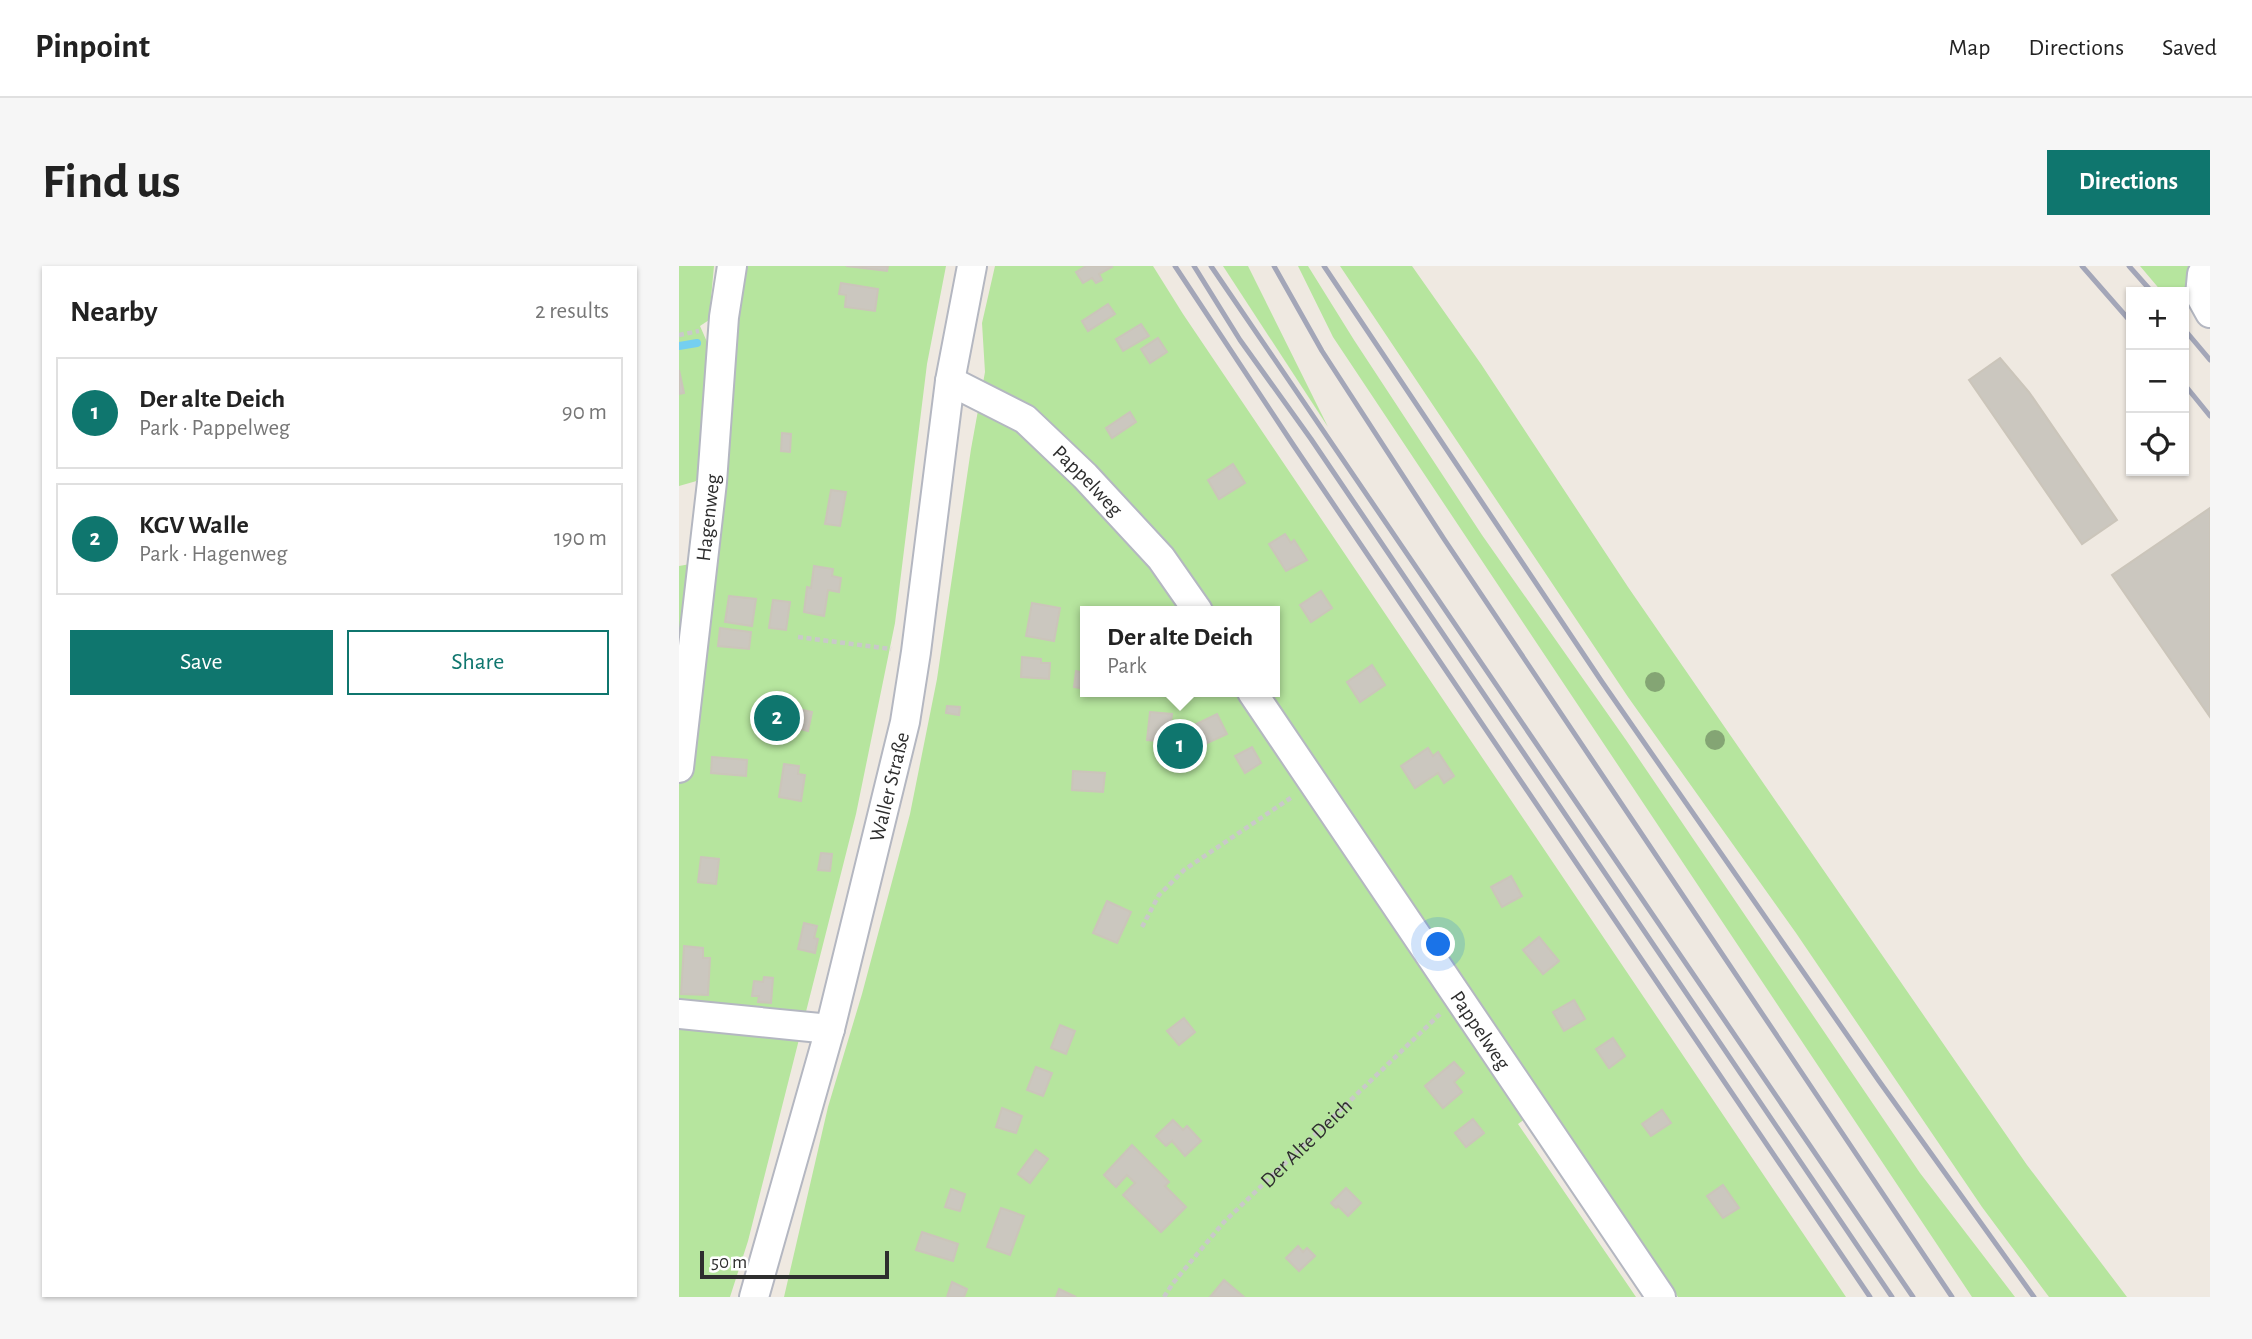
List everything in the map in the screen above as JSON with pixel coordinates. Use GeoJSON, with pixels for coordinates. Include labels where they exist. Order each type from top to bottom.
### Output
{"type":"FeatureCollection","features":[{"type":"Feature","properties":{"kind":"street","name":"Hagenweg"},"geometry":{"type":"LineString","coordinates":[[679,768],[712,482],[724,317],[732,266]]}},
{"type":"Feature","properties":{"kind":"street","name":"Waller Straße"},"geometry":{"type":"LineString","coordinates":[[754,1297],[829,1029],[905,722],[950,381],[972,266]]}},
{"type":"Feature","properties":{"kind":"street"},"geometry":{"type":"LineString","coordinates":[[2205,304],[2202,274],[2210,266]]}},
{"type":"Feature","properties":{"kind":"street","name":"Pappelweg"},"geometry":{"type":"LineString","coordinates":[[950,381],[1025,419],[1085,476],[1161,558],[1195,606]]}},
{"type":"Feature","properties":{"kind":"street","name":"Pappelweg"},"geometry":{"type":"LineString","coordinates":[[1255,697],[1661,1297]]}},
{"type":"Feature","properties":{"kind":"street"},"geometry":{"type":"LineString","coordinates":[[679,1014],[829,1029]]}},
{"type":"Feature","properties":{"kind":"path"},"geometry":{"type":"LineString","coordinates":[[798,637],[916,652]]}},
{"type":"Feature","properties":{"kind":"path"},"geometry":{"type":"LineString","coordinates":[[1142,928],[1159,895],[1184,870],[1313,782]]}},
{"type":"Feature","properties":{"kind":"path","name":"Der Alte Deich"},"geometry":{"type":"LineString","coordinates":[[1164,1297],[1224,1222],[1458,997]]}},
{"type":"Feature","properties":{"kind":"green space"},"geometry":{"type":"Polygon","coordinates":[[[679,266],[714,266],[709,320],[700,326],[711,351],[700,480],[679,486],[679,266]]]}},
{"type":"Feature","properties":{"kind":"green space"},"geometry":{"type":"Polygon","coordinates":[[[743,266],[946,266],[927,364],[895,623],[856,814],[748,1241],[730,1297],[679,1297],[679,566],[713,560],[743,266]]]}},
{"type":"Feature","properties":{"kind":"green space"},"geometry":{"type":"Polygon","coordinates":[[[995,266],[1153,266],[1846,1297],[1678,1297],[1547,1103],[1518,1124],[1636,1297],[784,1297],[828,1107],[862,994],[910,814],[937,679],[985,372],[982,323],[995,266]]]}},
{"type":"Feature","properties":{"kind":"green space"},"geometry":{"type":"Polygon","coordinates":[[[1223,266],[1248,266],[1328,427],[1223,266]]]}},
{"type":"Feature","properties":{"kind":"green space"},"geometry":{"type":"Polygon","coordinates":[[[1298,266],[1308,266],[1482,535],[1626,740],[1920,1173],[2015,1297],[1972,1297],[1333,337],[1298,266]]]}},
{"type":"Feature","properties":{"kind":"green space"},"geometry":{"type":"Polygon","coordinates":[[[1340,266],[1412,266],[1481,364],[1628,587],[2027,1165],[2127,1297],[2049,1297],[1982,1207],[1796,933],[1628,697],[1340,266]]]}},
{"type":"Feature","properties":{"kind":"green space"},"geometry":{"type":"Polygon","coordinates":[[[2140,266],[2210,266],[2210,299],[2189,302],[2189,287],[2158,287],[2140,266]]]}},
{"type":"Feature","properties":{"kind":"building"},"geometry":{"type":"Polygon","coordinates":[[[846,266],[888,266],[887,271],[846,266]]]}},
{"type":"Feature","properties":{"kind":"building"},"geometry":{"type":"Polygon","coordinates":[[[1086,266],[1112,267],[1099,274],[1102,280],[1096,283],[1092,278],[1083,283],[1076,272],[1086,266]]]}},
{"type":"Feature","properties":{"kind":"building"},"geometry":{"type":"Polygon","coordinates":[[[841,283],[878,289],[875,311],[845,307],[846,295],[839,294],[841,283]]]}},
{"type":"Feature","properties":{"kind":"building"},"geometry":{"type":"Polygon","coordinates":[[[1108,304],[1115,314],[1088,331],[1082,321],[1108,304]]]}},
{"type":"Feature","properties":{"kind":"building"},"geometry":{"type":"Polygon","coordinates":[[[1141,324],[1149,336],[1123,351],[1116,339],[1141,324]]]}},
{"type":"Feature","properties":{"kind":"building"},"geometry":{"type":"Polygon","coordinates":[[[1158,338],[1167,352],[1150,363],[1141,349],[1158,338]]]}},
{"type":"Feature","properties":{"kind":"building"},"geometry":{"type":"Polygon","coordinates":[[[2000,358],[2029,392],[2117,520],[2082,544],[1969,380],[2000,358]]]}},
{"type":"Feature","properties":{"kind":"building"},"geometry":{"type":"Polygon","coordinates":[[[679,370],[684,393],[679,394],[679,370]]]}},
{"type":"Feature","properties":{"kind":"building"},"geometry":{"type":"Polygon","coordinates":[[[1130,412],[1136,422],[1112,438],[1106,428],[1130,412]]]}},
{"type":"Feature","properties":{"kind":"building"},"geometry":{"type":"Polygon","coordinates":[[[782,433],[791,434],[790,452],[781,451],[782,433]]]}},
{"type":"Feature","properties":{"kind":"building"},"geometry":{"type":"Polygon","coordinates":[[[1233,464],[1245,483],[1219,499],[1208,480],[1233,464]]]}},
{"type":"Feature","properties":{"kind":"building"},"geometry":{"type":"Polygon","coordinates":[[[831,490],[846,492],[840,526],[825,524],[831,490]]]}},
{"type":"Feature","properties":{"kind":"building"},"geometry":{"type":"Polygon","coordinates":[[[2210,508],[2210,717],[2112,575],[2210,508]]]}},
{"type":"Feature","properties":{"kind":"building"},"geometry":{"type":"Polygon","coordinates":[[[1285,534],[1291,543],[1294,540],[1307,560],[1286,571],[1269,544],[1285,534]]]}},
{"type":"Feature","properties":{"kind":"building"},"geometry":{"type":"Polygon","coordinates":[[[814,566],[833,569],[832,576],[841,578],[839,592],[828,590],[824,616],[804,612],[807,587],[811,588],[814,566]]]}},
{"type":"Feature","properties":{"kind":"building"},"geometry":{"type":"Polygon","coordinates":[[[1321,591],[1332,608],[1311,622],[1300,605],[1321,591]]]}},
{"type":"Feature","properties":{"kind":"building"},"geometry":{"type":"Polygon","coordinates":[[[729,596],[756,599],[752,626],[725,622],[729,596]]]}},
{"type":"Feature","properties":{"kind":"building"},"geometry":{"type":"Polygon","coordinates":[[[773,600],[790,602],[786,630],[769,628],[773,600]]]}},
{"type":"Feature","properties":{"kind":"building"},"geometry":{"type":"Polygon","coordinates":[[[1032,603],[1060,608],[1054,641],[1026,636],[1032,603]]]}},
{"type":"Feature","properties":{"kind":"building"},"geometry":{"type":"Polygon","coordinates":[[[720,628],[751,632],[749,649],[718,646],[720,628]]]}},
{"type":"Feature","properties":{"kind":"building"},"geometry":{"type":"Polygon","coordinates":[[[1022,657],[1050,663],[1049,679],[1021,677],[1022,657]]]}},
{"type":"Feature","properties":{"kind":"building"},"geometry":{"type":"Polygon","coordinates":[[[1372,665],[1385,685],[1360,702],[1347,682],[1372,665]]]}},
{"type":"Feature","properties":{"kind":"building"},"geometry":{"type":"Polygon","coordinates":[[[1076,671],[1080,672],[1080,688],[1074,687],[1076,671]]]}},
{"type":"Feature","properties":{"kind":"building"},"geometry":{"type":"Polygon","coordinates":[[[947,706],[960,707],[959,715],[946,713],[947,706]]]}},
{"type":"Feature","properties":{"kind":"building"},"geometry":{"type":"Polygon","coordinates":[[[789,707],[812,712],[808,731],[785,725],[789,707]]]}},
{"type":"Feature","properties":{"kind":"building"},"geometry":{"type":"Polygon","coordinates":[[[1150,712],[1172,714],[1169,742],[1147,740],[1150,712]]]}},
{"type":"Feature","properties":{"kind":"building"},"geometry":{"type":"Polygon","coordinates":[[[1217,714],[1227,734],[1201,746],[1192,726],[1217,714]]]}},
{"type":"Feature","properties":{"kind":"building"},"geometry":{"type":"Polygon","coordinates":[[[1252,747],[1261,763],[1245,773],[1235,756],[1252,747]]]}},
{"type":"Feature","properties":{"kind":"building"},"geometry":{"type":"Polygon","coordinates":[[[1428,748],[1433,756],[1438,752],[1454,776],[1444,783],[1438,773],[1415,788],[1401,766],[1428,748]]]}},
{"type":"Feature","properties":{"kind":"building"},"geometry":{"type":"Polygon","coordinates":[[[712,757],[747,760],[746,776],[711,773],[712,757]]]}},
{"type":"Feature","properties":{"kind":"building"},"geometry":{"type":"Polygon","coordinates":[[[784,764],[799,766],[798,774],[805,775],[801,801],[779,797],[784,764]]]}},
{"type":"Feature","properties":{"kind":"building"},"geometry":{"type":"Polygon","coordinates":[[[1073,771],[1105,773],[1103,792],[1072,790],[1073,771]]]}},
{"type":"Feature","properties":{"kind":"building"},"geometry":{"type":"Polygon","coordinates":[[[821,853],[832,854],[830,871],[818,870],[821,853]]]}},
{"type":"Feature","properties":{"kind":"building"},"geometry":{"type":"Polygon","coordinates":[[[701,857],[719,859],[716,884],[698,882],[701,857]]]}},
{"type":"Feature","properties":{"kind":"building"},"geometry":{"type":"Polygon","coordinates":[[[1511,876],[1522,896],[1502,907],[1491,887],[1511,876]]]}},
{"type":"Feature","properties":{"kind":"building"},"geometry":{"type":"Polygon","coordinates":[[[1107,901],[1131,912],[1117,943],[1093,933],[1107,901]]]}},
{"type":"Feature","properties":{"kind":"building"},"geometry":{"type":"Polygon","coordinates":[[[804,923],[817,926],[814,938],[818,939],[815,953],[798,949],[804,923]]]}},
{"type":"Feature","properties":{"kind":"building"},"geometry":{"type":"Polygon","coordinates":[[[1539,937],[1559,961],[1543,974],[1523,950],[1539,937]]]}},
{"type":"Feature","properties":{"kind":"building"},"geometry":{"type":"Polygon","coordinates":[[[684,946],[703,948],[703,958],[710,958],[708,995],[681,994],[684,946]]]}},
{"type":"Feature","properties":{"kind":"building"},"geometry":{"type":"Polygon","coordinates":[[[764,977],[773,978],[771,1003],[758,1002],[759,996],[752,996],[754,981],[763,982],[764,977]]]}},
{"type":"Feature","properties":{"kind":"building"},"geometry":{"type":"Polygon","coordinates":[[[1574,1000],[1585,1019],[1564,1031],[1553,1012],[1574,1000]]]}},
{"type":"Feature","properties":{"kind":"building"},"geometry":{"type":"Polygon","coordinates":[[[1184,1018],[1195,1032],[1179,1045],[1167,1031],[1184,1018]]]}},
{"type":"Feature","properties":{"kind":"building"},"geometry":{"type":"Polygon","coordinates":[[[1060,1025],[1075,1031],[1066,1054],[1051,1048],[1060,1025]]]}},
{"type":"Feature","properties":{"kind":"building"},"geometry":{"type":"Polygon","coordinates":[[[1613,1038],[1625,1056],[1609,1068],[1596,1049],[1613,1038]]]}},
{"type":"Feature","properties":{"kind":"building"},"geometry":{"type":"Polygon","coordinates":[[[1454,1062],[1464,1073],[1454,1082],[1462,1092],[1443,1108],[1425,1086],[1454,1062]]]}},
{"type":"Feature","properties":{"kind":"building"},"geometry":{"type":"Polygon","coordinates":[[[1036,1067],[1052,1073],[1043,1096],[1027,1090],[1036,1067]]]}},
{"type":"Feature","properties":{"kind":"building"},"geometry":{"type":"Polygon","coordinates":[[[1002,1108],[1022,1116],[1016,1133],[996,1127],[1002,1108]]]}},
{"type":"Feature","properties":{"kind":"building"},"geometry":{"type":"Polygon","coordinates":[[[1662,1110],[1671,1123],[1651,1136],[1642,1124],[1662,1110]]]}},
{"type":"Feature","properties":{"kind":"building"},"geometry":{"type":"Polygon","coordinates":[[[1473,1119],[1484,1133],[1466,1147],[1455,1133],[1473,1119]]]}},
{"type":"Feature","properties":{"kind":"building"},"geometry":{"type":"Polygon","coordinates":[[[1173,1120],[1183,1130],[1187,1126],[1201,1141],[1185,1156],[1172,1141],[1166,1146],[1156,1136],[1173,1120]]]}},
{"type":"Feature","properties":{"kind":"building"},"geometry":{"type":"Polygon","coordinates":[[[1132,1145],[1169,1182],[1165,1186],[1186,1207],[1161,1232],[1123,1195],[1135,1183],[1127,1175],[1116,1187],[1104,1175],[1132,1145]]]}},
{"type":"Feature","properties":{"kind":"building"},"geometry":{"type":"Polygon","coordinates":[[[1036,1150],[1048,1159],[1030,1183],[1018,1174],[1036,1150]]]}},
{"type":"Feature","properties":{"kind":"building"},"geometry":{"type":"Polygon","coordinates":[[[1723,1185],[1739,1208],[1723,1218],[1707,1196],[1723,1185]]]}},
{"type":"Feature","properties":{"kind":"building"},"geometry":{"type":"Polygon","coordinates":[[[1346,1188],[1361,1203],[1348,1216],[1331,1203],[1346,1188]]]}},
{"type":"Feature","properties":{"kind":"building"},"geometry":{"type":"Polygon","coordinates":[[[951,1189],[965,1194],[960,1211],[945,1207],[951,1189]]]}},
{"type":"Feature","properties":{"kind":"building"},"geometry":{"type":"Polygon","coordinates":[[[1001,1208],[1024,1216],[1010,1255],[987,1247],[1001,1208]]]}},
{"type":"Feature","properties":{"kind":"building"},"geometry":{"type":"Polygon","coordinates":[[[922,1232],[958,1244],[953,1261],[916,1250],[922,1232]]]}},
{"type":"Feature","properties":{"kind":"building"},"geometry":{"type":"Polygon","coordinates":[[[1298,1246],[1303,1252],[1307,1248],[1315,1256],[1299,1271],[1286,1258],[1298,1246]]]}},
{"type":"Feature","properties":{"kind":"building"},"geometry":{"type":"Polygon","coordinates":[[[1224,1280],[1244,1297],[1210,1297],[1224,1280]]]}},
{"type":"Feature","properties":{"kind":"building"},"geometry":{"type":"Polygon","coordinates":[[[952,1282],[967,1289],[964,1297],[947,1297],[952,1282]]]}},
{"type":"Feature","properties":{"kind":"building"},"geometry":{"type":"Polygon","coordinates":[[[1059,1289],[1076,1297],[1056,1297],[1059,1289]]]}},
{"type":"Feature","properties":{"kind":"waterway"},"geometry":{"type":"LineString","coordinates":[[679,346],[697,343]]}},
{"type":"Feature","properties":{"kind":"railway"},"geometry":{"type":"LineString","coordinates":[[1175,266],[1870,1297]]}},
{"type":"Feature","properties":{"kind":"railway"},"geometry":{"type":"LineString","coordinates":[[1194,266],[1240,340],[1311,439],[1892,1297]]}},
{"type":"Feature","properties":{"kind":"railway"},"geometry":{"type":"LineString","coordinates":[[1211,266],[1913,1297]]}},
{"type":"Feature","properties":{"kind":"railway"},"geometry":{"type":"LineString","coordinates":[[1274,266],[1322,351],[1444,539],[1952,1297]]}},
{"type":"Feature","properties":{"kind":"railway"},"geometry":{"type":"LineString","coordinates":[[1324,266],[1602,682],[1879,1081],[2034,1297]]}},
{"type":"Feature","properties":{"kind":"railway"},"geometry":{"type":"LineString","coordinates":[[2082,266],[2126,316]]}},
{"type":"Feature","properties":{"kind":"railway"},"geometry":{"type":"LineString","coordinates":[[2129,266],[2148,287]]}},
{"type":"Feature","properties":{"kind":"railway"},"geometry":{"type":"LineString","coordinates":[[2189,335],[2210,360]]}},
{"type":"Feature","properties":{"kind":"railway"},"geometry":{"type":"LineString","coordinates":[[2189,390],[2210,416]]}},
{"type":"Feature","properties":{"kind":"place","name":"KGV Walle"},"geometry":{"type":"Point","coordinates":[777,718]}},
{"type":"Feature","properties":{"kind":"place","name":"Der alte Deich"},"geometry":{"type":"Point","coordinates":[1180,746]}}]}
